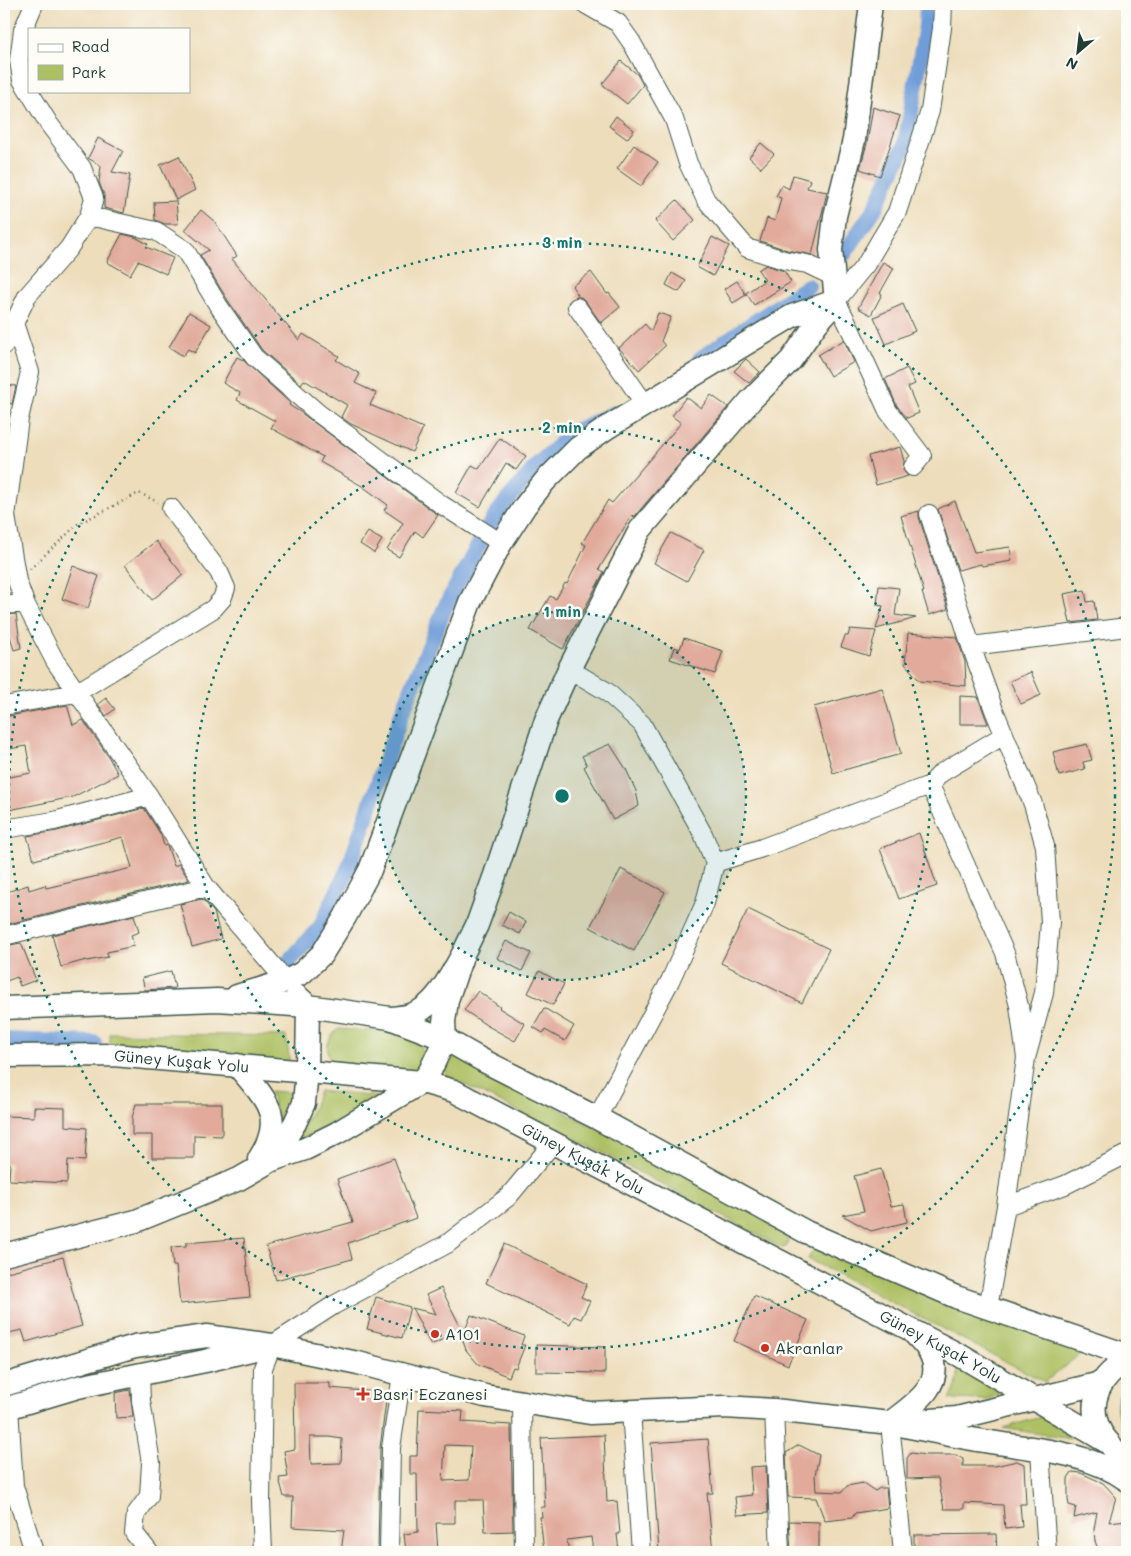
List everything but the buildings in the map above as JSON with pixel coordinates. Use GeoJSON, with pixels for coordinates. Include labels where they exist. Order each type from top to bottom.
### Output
{"type":"FeatureCollection","features":[{"type":"Feature","properties":{"kind":"main road"},"geometry":{"type":"LineString","coordinates":[[390,1018],[413,1014],[427,1005],[442,988],[462,956],[477,925],[496,875],[546,720],[569,669],[640,530],[751,400],[791,360],[817,323],[836,301],[831,250],[835,216],[854,140],[871,4]]}},
{"type":"Feature","properties":{"kind":"main road"},"geometry":{"type":"LineString","coordinates":[[217,1000],[254,992],[286,982],[302,973],[322,954],[345,917],[370,870],[470,602],[498,541],[545,481],[578,448],[645,404],[792,316],[836,301]]}},
{"type":"Feature","properties":{"kind":"main road"},"geometry":{"type":"LineString","coordinates":[[4,1255],[136,1220],[239,1179],[272,1160],[305,1149],[338,1133],[422,1082],[430,1071],[445,1039],[444,1022],[447,1000],[462,956]]}},
{"type":"Feature","properties":{"kind":"main road"},"geometry":{"type":"LineString","coordinates":[[272,1160],[284,1142],[304,1102],[307,1071],[308,1006],[286,982]]}},
{"type":"Feature","properties":{"kind":"main road"},"geometry":{"type":"LineString","coordinates":[[4,1008],[217,1000],[308,1006],[390,1018],[445,1039],[596,1118],[806,1232],[956,1297],[1127,1355]]}},
{"type":"Feature","properties":{"kind":"main road","name":"Güney Kuşak Yolu"},"geometry":{"type":"LineString","coordinates":[[4,1056],[113,1055],[422,1082],[454,1091],[911,1329],[961,1356],[1118,1448]]}},
{"type":"Feature","properties":{"kind":"main road"},"geometry":{"type":"LineString","coordinates":[[237,1065],[265,1099],[273,1119],[272,1134],[268,1145],[256,1163],[239,1179]]}},
{"type":"Feature","properties":{"kind":"main road"},"geometry":{"type":"LineString","coordinates":[[787,1265],[806,1232]]}},
{"type":"Feature","properties":{"kind":"main road"},"geometry":{"type":"LineString","coordinates":[[890,1423],[921,1398],[930,1386],[936,1371],[931,1354],[911,1329]]}},
{"type":"Feature","properties":{"kind":"main road"},"geometry":{"type":"LineString","coordinates":[[4,1385],[136,1346],[207,1336],[272,1345],[358,1363],[486,1396],[590,1413],[725,1407],[774,1410],[890,1423],[1068,1455],[1102,1466],[1127,1480]]}},
{"type":"Feature","properties":{"kind":"main road"},"geometry":{"type":"LineString","coordinates":[[7,1408],[78,1387],[272,1345]]}},
{"type":"Feature","properties":{"kind":"main road"},"geometry":{"type":"LineString","coordinates":[[1127,1362],[1112,1371],[1101,1383],[1095,1398],[1095,1414],[1100,1430],[1118,1448],[1127,1466]]}},
{"type":"Feature","properties":{"kind":"main road"},"geometry":{"type":"LineString","coordinates":[[890,1423],[957,1418],[1101,1383]]}},
{"type":"Feature","properties":{"kind":"street"},"geometry":{"type":"LineString","coordinates":[[28,90],[22,80],[20,60],[23,30],[34,4]]}},
{"type":"Feature","properties":{"kind":"street"},"geometry":{"type":"LineString","coordinates":[[585,4],[618,23],[632,43],[674,120],[688,163],[706,200],[747,248],[784,260],[807,264],[834,277]]}},
{"type":"Feature","properties":{"kind":"street"},"geometry":{"type":"LineString","coordinates":[[913,467],[922,456],[888,411],[866,360],[836,301],[866,264],[897,212],[930,111],[942,28],[943,4]]}},
{"type":"Feature","properties":{"kind":"street"},"geometry":{"type":"LineString","coordinates":[[4,345],[27,296],[69,248],[89,216],[94,198],[82,168],[49,124],[29,92]]}},
{"type":"Feature","properties":{"kind":"street"},"geometry":{"type":"LineString","coordinates":[[89,216],[156,231],[185,250],[218,305],[254,357],[318,413],[442,505],[498,541]]}},
{"type":"Feature","properties":{"kind":"street"},"geometry":{"type":"LineString","coordinates":[[577,307],[645,404]]}},
{"type":"Feature","properties":{"kind":"street"},"geometry":{"type":"LineString","coordinates":[[14,323],[30,372],[19,419],[6,516],[17,581],[25,603],[55,661],[149,796],[206,887],[286,982]]}},
{"type":"Feature","properties":{"kind":"street"},"geometry":{"type":"LineString","coordinates":[[4,706],[76,693],[213,609],[222,599],[226,588],[219,572],[171,508]]}},
{"type":"Feature","properties":{"kind":"street"},"geometry":{"type":"LineString","coordinates":[[929,514],[971,646],[1004,735],[1033,804],[1045,846],[1050,922],[1044,993],[1026,1058],[1006,1206],[988,1308]]}},
{"type":"Feature","properties":{"kind":"street"},"geometry":{"type":"LineString","coordinates":[[4,605],[25,603]]}},
{"type":"Feature","properties":{"kind":"street"},"geometry":{"type":"LineString","coordinates":[[971,646],[1127,627]]}},
{"type":"Feature","properties":{"kind":"street"},"geometry":{"type":"LineString","coordinates":[[569,669],[606,691],[642,724],[703,834],[714,863],[705,903],[670,981],[596,1118]]}},
{"type":"Feature","properties":{"kind":"street"},"geometry":{"type":"LineString","coordinates":[[714,863],[762,848],[930,785],[941,773],[1004,735]]}},
{"type":"Feature","properties":{"kind":"street"},"geometry":{"type":"LineString","coordinates":[[930,785],[1005,953],[1020,1006],[1026,1058]]}},
{"type":"Feature","properties":{"kind":"street"},"geometry":{"type":"LineString","coordinates":[[4,829],[54,821],[149,796]]}},
{"type":"Feature","properties":{"kind":"street"},"geometry":{"type":"LineString","coordinates":[[4,936],[206,887]]}},
{"type":"Feature","properties":{"kind":"street"},"geometry":{"type":"LineString","coordinates":[[263,1552],[261,1501],[263,1368],[272,1345],[334,1305],[447,1244],[508,1197],[553,1143]]}},
{"type":"Feature","properties":{"kind":"street"},"geometry":{"type":"LineString","coordinates":[[1006,1206],[1065,1185],[1127,1154]]}},
{"type":"Feature","properties":{"kind":"street"},"geometry":{"type":"LineString","coordinates":[[140,1374],[140,1401],[151,1463],[149,1496],[136,1514],[134,1533],[149,1552]]}},
{"type":"Feature","properties":{"kind":"street"},"geometry":{"type":"LineString","coordinates":[[389,1552],[391,1448],[402,1374]]}},
{"type":"Feature","properties":{"kind":"street"},"geometry":{"type":"LineString","coordinates":[[522,1402],[524,1552]]}},
{"type":"Feature","properties":{"kind":"street"},"geometry":{"type":"LineString","coordinates":[[7,1408],[14,1486],[34,1552]]}},
{"type":"Feature","properties":{"kind":"street"},"geometry":{"type":"LineString","coordinates":[[774,1410],[780,1552]]}},
{"type":"Feature","properties":{"kind":"street"},"geometry":{"type":"LineString","coordinates":[[631,1411],[641,1552]]}},
{"type":"Feature","properties":{"kind":"street"},"geometry":{"type":"LineString","coordinates":[[890,1423],[903,1552]]}},
{"type":"Feature","properties":{"kind":"street"},"geometry":{"type":"LineString","coordinates":[[1040,1451],[1047,1552]]}},
{"type":"Feature","properties":{"kind":"path"},"geometry":{"type":"LineString","coordinates":[[17,581],[78,524],[139,494],[171,508]]}},
{"type":"Feature","properties":{"kind":"green space"},"geometry":{"type":"Polygon","coordinates":[[[338,1029],[410,1033],[422,1048],[423,1058],[421,1064],[412,1074],[334,1068],[327,1047],[333,1034],[338,1029]]]}},
{"type":"Feature","properties":{"kind":"green space"},"geometry":{"type":"Polygon","coordinates":[[[110,1033],[286,1036],[290,1064],[110,1054],[110,1033]]]}},
{"type":"Feature","properties":{"kind":"green space"},"geometry":{"type":"Polygon","coordinates":[[[450,1051],[785,1229],[788,1242],[786,1247],[782,1248],[599,1151],[445,1075],[450,1051]]]}},
{"type":"Feature","properties":{"kind":"green space"},"geometry":{"type":"Polygon","coordinates":[[[270,1091],[297,1093],[282,1132],[270,1091]]]}},
{"type":"Feature","properties":{"kind":"green space"},"geometry":{"type":"Polygon","coordinates":[[[319,1091],[379,1097],[352,1116],[293,1142],[313,1108],[319,1091]]]}},
{"type":"Feature","properties":{"kind":"green space"},"geometry":{"type":"Polygon","coordinates":[[[814,1248],[1085,1350],[1045,1382],[808,1259],[814,1248]]]}},
{"type":"Feature","properties":{"kind":"green space"},"geometry":{"type":"Polygon","coordinates":[[[958,1369],[1001,1393],[986,1400],[949,1399],[956,1385],[958,1369]]]}},
{"type":"Feature","properties":{"kind":"green space"},"geometry":{"type":"Polygon","coordinates":[[[1127,1386],[1127,1428],[1119,1418],[1116,1407],[1122,1390],[1127,1386]]]}},
{"type":"Feature","properties":{"kind":"green space"},"geometry":{"type":"Polygon","coordinates":[[[1044,1416],[1071,1439],[1003,1428],[1044,1416]]]}},
{"type":"Feature","properties":{"kind":"waterway"},"geometry":{"type":"LineString","coordinates":[[844,254],[874,210],[905,145],[926,26],[927,4]]}},
{"type":"Feature","properties":{"kind":"waterway"},"geometry":{"type":"LineString","coordinates":[[700,359],[808,286]]}},
{"type":"Feature","properties":{"kind":"waterway"},"geometry":{"type":"LineString","coordinates":[[284,967],[321,926],[349,867],[402,713],[446,605],[490,524],[539,463],[575,431],[615,413]]}},
{"type":"Feature","properties":{"kind":"waterway"},"geometry":{"type":"LineString","coordinates":[[4,1040],[94,1043]]}},
{"type":"Feature","properties":{"kind":"place","name":"A101"},"geometry":{"type":"Point","coordinates":[435,1334]}},
{"type":"Feature","properties":{"kind":"place","name":"Akranlar"},"geometry":{"type":"Point","coordinates":[765,1348]}},
{"type":"Feature","properties":{"kind":"place","name":"Basri Eczanesi"},"geometry":{"type":"Point","coordinates":[363,1394]}}]}
